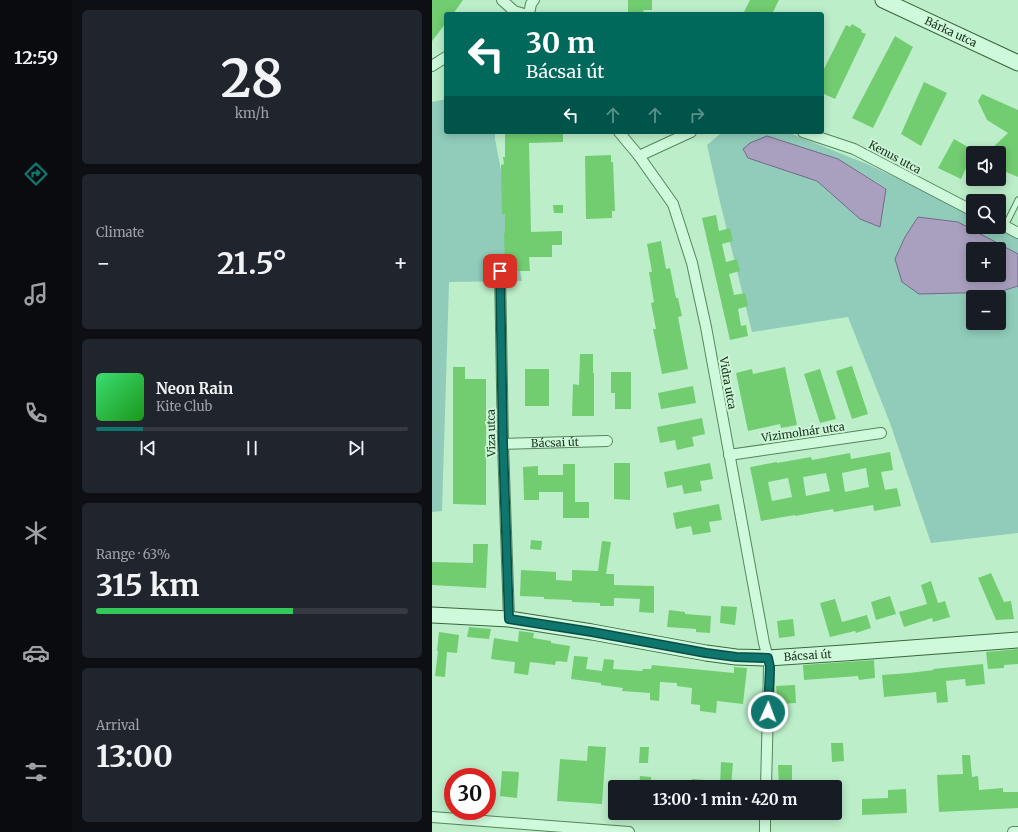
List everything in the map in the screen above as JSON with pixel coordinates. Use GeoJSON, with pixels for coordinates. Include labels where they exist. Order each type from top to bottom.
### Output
{"type":"FeatureCollection","features":[{"type":"Feature","properties":{"kind":"main road","name":"Bárka utca"},"geometry":{"type":"LineString","coordinates":[[883,0],[1018,63]]}},
{"type":"Feature","properties":{"kind":"main road","name":"Bácsai út"},"geometry":{"type":"LineString","coordinates":[[432,615],[509,619],[736,657],[768,658],[1018,640]]}},
{"type":"Feature","properties":{"kind":"street"},"geometry":{"type":"LineString","coordinates":[[502,0],[512,12]]}},
{"type":"Feature","properties":{"kind":"street"},"geometry":{"type":"LineString","coordinates":[[529,12],[531,4],[534,0]]}},
{"type":"Feature","properties":{"kind":"street"},"geometry":{"type":"LineString","coordinates":[[432,66],[444,58]]}},
{"type":"Feature","properties":{"kind":"street","name":"Vidra utca"},"geometry":{"type":"LineString","coordinates":[[621,134],[639,156],[673,204],[692,263],[706,327],[764,643],[770,667],[766,780]]}},
{"type":"Feature","properties":{"kind":"street"},"geometry":{"type":"LineString","coordinates":[[639,156],[687,134]]}},
{"type":"Feature","properties":{"kind":"street","name":"Kenus utca"},"geometry":{"type":"LineString","coordinates":[[809,134],[854,149],[966,207]]}},
{"type":"Feature","properties":{"kind":"street"},"geometry":{"type":"LineString","coordinates":[[1006,227],[1018,232]]}},
{"type":"Feature","properties":{"kind":"street","name":"Viza utca"},"geometry":{"type":"LineString","coordinates":[[500,271],[503,444],[509,619]]}},
{"type":"Feature","properties":{"kind":"street","name":"Vizimolnár utca"},"geometry":{"type":"LineString","coordinates":[[729,455],[881,433]]}},
{"type":"Feature","properties":{"kind":"street","name":"Bácsai út"},"geometry":{"type":"LineString","coordinates":[[503,444],[607,441]]}},
{"type":"Feature","properties":{"kind":"street"},"geometry":{"type":"LineString","coordinates":[[432,816],[630,832]]}},
{"type":"Feature","properties":{"kind":"street"},"geometry":{"type":"LineString","coordinates":[[765,820],[765,832]]}},
{"type":"Feature","properties":{"kind":"street"},"geometry":{"type":"LineString","coordinates":[[1013,832],[1018,832]]}},
{"type":"Feature","properties":{"kind":"lane"},"geometry":{"type":"LineString","coordinates":[[1006,219],[1018,200]]}},
{"type":"Feature","properties":{"kind":"shaded area"},"geometry":{"type":"Polygon","coordinates":[[[444,99],[444,134],[495,134],[522,281],[449,282],[442,511],[432,512],[432,102],[444,99]]]}},
{"type":"Feature","properties":{"kind":"shaded area"},"geometry":{"type":"Polygon","coordinates":[[[720,134],[792,134],[867,164],[966,211],[966,226],[958,222],[918,217],[905,237],[895,259],[993,290],[966,290],[966,330],[1006,330],[1005,290],[1018,286],[1018,533],[931,543],[890,423],[848,317],[752,332],[707,145],[720,134]],[[748,158],[817,181],[860,219],[880,227],[886,188],[838,159],[748,158]]]}},
{"type":"Feature","properties":{"kind":"shaded area"},"geometry":{"type":"Polygon","coordinates":[[[767,136],[838,159],[886,189],[880,227],[860,219],[817,181],[748,158],[743,149],[750,143],[767,136]]]}},
{"type":"Feature","properties":{"kind":"shaded area"},"geometry":{"type":"Polygon","coordinates":[[[918,217],[958,222],[966,226],[966,234],[980,234],[996,242],[966,242],[966,282],[1006,282],[1006,248],[1018,254],[1018,286],[1005,290],[966,290],[966,293],[919,294],[902,282],[895,259],[905,237],[918,217]]]}},
{"type":"Feature","properties":{"kind":"shaded area"},"geometry":{"type":"Polygon","coordinates":[[[1006,233],[1018,239],[1018,254],[1006,248],[1006,242],[996,242],[980,234],[1006,234],[1006,233]]]}},
{"type":"Feature","properties":{"kind":"building"},"geometry":{"type":"Polygon","coordinates":[[[432,0],[463,0],[454,12],[444,12],[444,26],[432,41],[432,0]]]}},
{"type":"Feature","properties":{"kind":"building"},"geometry":{"type":"Polygon","coordinates":[[[628,0],[652,0],[652,10],[643,10],[644,12],[628,12],[628,0]]]}},
{"type":"Feature","properties":{"kind":"building"},"geometry":{"type":"Polygon","coordinates":[[[750,0],[779,0],[773,12],[744,12],[750,0]]]}},
{"type":"Feature","properties":{"kind":"building"},"geometry":{"type":"Polygon","coordinates":[[[852,24],[862,30],[861,32],[866,34],[835,99],[824,94],[824,69],[846,25],[850,27],[852,24]]]}},
{"type":"Feature","properties":{"kind":"building"},"geometry":{"type":"Polygon","coordinates":[[[895,36],[913,47],[873,128],[852,118],[895,36]]]}},
{"type":"Feature","properties":{"kind":"building"},"geometry":{"type":"Polygon","coordinates":[[[924,82],[947,93],[921,146],[901,134],[924,82]]]}},
{"type":"Feature","properties":{"kind":"building"},"geometry":{"type":"Polygon","coordinates":[[[982,94],[1018,110],[1018,177],[1006,172],[1006,146],[994,146],[1008,133],[987,120],[978,101],[982,94]]]}},
{"type":"Feature","properties":{"kind":"building"},"geometry":{"type":"Polygon","coordinates":[[[505,134],[563,134],[563,142],[529,143],[531,232],[562,231],[562,245],[552,245],[552,257],[529,257],[530,271],[517,271],[517,278],[507,278],[505,267],[505,214],[502,214],[501,165],[504,164],[503,157],[505,157],[505,134]]]}},
{"type":"Feature","properties":{"kind":"building"},"geometry":{"type":"Polygon","coordinates":[[[954,139],[966,146],[966,168],[961,179],[938,168],[954,139]]]}},
{"type":"Feature","properties":{"kind":"building"},"geometry":{"type":"Polygon","coordinates":[[[611,155],[611,162],[613,162],[615,211],[612,211],[612,218],[586,219],[585,156],[611,155]]]}},
{"type":"Feature","properties":{"kind":"building"},"geometry":{"type":"Polygon","coordinates":[[[553,205],[563,205],[563,213],[554,213],[553,205]]]}},
{"type":"Feature","properties":{"kind":"building"},"geometry":{"type":"Polygon","coordinates":[[[716,215],[719,231],[730,228],[733,241],[722,244],[726,262],[737,259],[740,271],[729,274],[734,295],[745,293],[748,306],[738,309],[741,326],[746,325],[748,336],[730,340],[702,218],[716,215]]]}},
{"type":"Feature","properties":{"kind":"building"},"geometry":{"type":"Polygon","coordinates":[[[661,241],[666,269],[670,268],[676,298],[678,298],[682,316],[678,317],[688,369],[662,374],[653,329],[656,329],[651,303],[654,302],[649,272],[652,272],[647,244],[661,241]]]}},
{"type":"Feature","properties":{"kind":"building"},"geometry":{"type":"Polygon","coordinates":[[[580,354],[593,354],[594,416],[572,416],[573,384],[579,385],[580,354]]]}},
{"type":"Feature","properties":{"kind":"building"},"geometry":{"type":"Polygon","coordinates":[[[852,366],[868,414],[852,419],[836,371],[852,366]]]}},
{"type":"Feature","properties":{"kind":"building"},"geometry":{"type":"Polygon","coordinates":[[[453,367],[465,367],[465,379],[486,379],[486,505],[453,504],[453,367]]]}},
{"type":"Feature","properties":{"kind":"building"},"geometry":{"type":"Polygon","coordinates":[[[785,367],[797,425],[781,428],[780,424],[748,431],[736,373],[752,369],[753,374],[785,367]]]}},
{"type":"Feature","properties":{"kind":"building"},"geometry":{"type":"Polygon","coordinates":[[[525,369],[549,369],[549,406],[525,406],[525,369]]]}},
{"type":"Feature","properties":{"kind":"building"},"geometry":{"type":"Polygon","coordinates":[[[820,369],[836,419],[820,423],[804,374],[820,369]]]}},
{"type":"Feature","properties":{"kind":"building"},"geometry":{"type":"Polygon","coordinates":[[[611,372],[631,372],[631,409],[615,409],[615,393],[611,393],[611,372]]]}},
{"type":"Feature","properties":{"kind":"building"},"geometry":{"type":"Polygon","coordinates":[[[693,386],[696,403],[661,409],[658,393],[693,386]]]}},
{"type":"Feature","properties":{"kind":"building"},"geometry":{"type":"Polygon","coordinates":[[[702,418],[705,434],[692,437],[694,446],[677,450],[675,440],[660,443],[657,427],[702,418]]]}},
{"type":"Feature","properties":{"kind":"building"},"geometry":{"type":"Polygon","coordinates":[[[890,452],[893,470],[881,472],[885,490],[897,488],[901,506],[874,511],[873,505],[834,512],[833,509],[761,521],[750,467],[811,457],[812,460],[850,453],[851,459],[890,452]],[[866,468],[842,473],[845,492],[869,487],[866,468]],[[826,473],[803,477],[806,496],[830,491],[826,473]],[[788,478],[768,482],[772,501],[792,497],[788,478]]]}},
{"type":"Feature","properties":{"kind":"building"},"geometry":{"type":"Polygon","coordinates":[[[614,463],[630,463],[630,500],[614,499],[614,463]]]}},
{"type":"Feature","properties":{"kind":"building"},"geometry":{"type":"Polygon","coordinates":[[[710,463],[713,479],[700,481],[702,491],[684,494],[682,485],[667,488],[664,472],[710,463]]]}},
{"type":"Feature","properties":{"kind":"building"},"geometry":{"type":"Polygon","coordinates":[[[563,464],[575,464],[575,502],[589,502],[589,518],[563,518],[563,492],[539,492],[539,500],[524,500],[523,467],[538,466],[538,475],[563,475],[563,464]]]}},
{"type":"Feature","properties":{"kind":"building"},"geometry":{"type":"Polygon","coordinates":[[[719,504],[722,520],[709,522],[711,532],[693,535],[691,526],[676,529],[673,513],[719,504]]]}},
{"type":"Feature","properties":{"kind":"building"},"geometry":{"type":"Polygon","coordinates":[[[531,540],[542,541],[541,550],[530,549],[531,540]]]}},
{"type":"Feature","properties":{"kind":"building"},"geometry":{"type":"Polygon","coordinates":[[[602,541],[611,542],[606,574],[614,574],[614,585],[654,586],[654,613],[639,612],[640,599],[614,598],[614,606],[600,606],[600,603],[572,602],[572,600],[520,596],[521,570],[556,572],[556,580],[572,581],[572,570],[598,571],[602,541]]]}},
{"type":"Feature","properties":{"kind":"building"},"geometry":{"type":"Polygon","coordinates":[[[473,544],[488,544],[486,588],[432,585],[432,562],[473,563],[473,544]]]}},
{"type":"Feature","properties":{"kind":"building"},"geometry":{"type":"Polygon","coordinates":[[[991,573],[1004,602],[1011,601],[1014,619],[996,620],[978,578],[991,573]]]}},
{"type":"Feature","properties":{"kind":"building"},"geometry":{"type":"Polygon","coordinates":[[[931,581],[938,603],[945,601],[950,617],[933,622],[932,618],[904,627],[899,612],[927,604],[921,585],[931,581]]]}},
{"type":"Feature","properties":{"kind":"building"},"geometry":{"type":"Polygon","coordinates":[[[890,596],[896,614],[876,620],[871,602],[890,596]]]}},
{"type":"Feature","properties":{"kind":"building"},"geometry":{"type":"Polygon","coordinates":[[[835,599],[842,622],[867,615],[871,628],[856,633],[855,631],[830,637],[820,603],[835,599]]]}},
{"type":"Feature","properties":{"kind":"building"},"geometry":{"type":"Polygon","coordinates":[[[721,606],[737,607],[735,625],[720,623],[721,606]]]}},
{"type":"Feature","properties":{"kind":"building"},"geometry":{"type":"Polygon","coordinates":[[[669,610],[685,612],[685,614],[711,616],[710,633],[696,632],[696,629],[667,627],[669,610]]]}},
{"type":"Feature","properties":{"kind":"building"},"geometry":{"type":"Polygon","coordinates":[[[793,619],[795,636],[779,638],[777,621],[793,619]]]}},
{"type":"Feature","properties":{"kind":"building"},"geometry":{"type":"Polygon","coordinates":[[[469,627],[491,629],[489,639],[467,637],[469,627]]]}},
{"type":"Feature","properties":{"kind":"building"},"geometry":{"type":"Polygon","coordinates":[[[519,631],[534,633],[533,638],[570,646],[567,662],[556,661],[555,665],[530,662],[528,675],[514,673],[515,662],[491,659],[494,638],[518,642],[519,631]]]}},
{"type":"Feature","properties":{"kind":"building"},"geometry":{"type":"Polygon","coordinates":[[[439,632],[459,635],[457,653],[447,652],[445,677],[435,676],[439,632]]]}},
{"type":"Feature","properties":{"kind":"building"},"geometry":{"type":"Polygon","coordinates":[[[1018,649],[1018,664],[1004,665],[1004,668],[988,669],[986,652],[1018,649]]]}},
{"type":"Feature","properties":{"kind":"building"},"geometry":{"type":"Polygon","coordinates":[[[574,656],[588,657],[586,669],[602,671],[604,659],[614,660],[613,669],[642,671],[643,669],[651,669],[652,665],[734,673],[734,667],[747,668],[743,704],[717,701],[716,713],[700,711],[700,705],[691,704],[692,688],[677,686],[677,683],[660,682],[659,701],[650,700],[650,693],[622,691],[623,688],[571,679],[574,656]]]}},
{"type":"Feature","properties":{"kind":"building"},"geometry":{"type":"Polygon","coordinates":[[[874,660],[875,678],[859,680],[858,676],[804,680],[803,665],[874,660]]]}},
{"type":"Feature","properties":{"kind":"building"},"geometry":{"type":"Polygon","coordinates":[[[983,664],[985,684],[966,686],[965,679],[946,681],[948,702],[937,703],[936,692],[884,697],[882,675],[983,664]]]}},
{"type":"Feature","properties":{"kind":"building"},"geometry":{"type":"Polygon","coordinates":[[[795,685],[796,703],[778,704],[776,686],[795,685]]]}},
{"type":"Feature","properties":{"kind":"building"},"geometry":{"type":"Polygon","coordinates":[[[831,743],[843,743],[844,761],[832,762],[831,743]]]}},
{"type":"Feature","properties":{"kind":"building"},"geometry":{"type":"Polygon","coordinates":[[[588,746],[606,747],[602,804],[557,801],[560,759],[587,761],[588,746]]]}},
{"type":"Feature","properties":{"kind":"building"},"geometry":{"type":"Polygon","coordinates":[[[640,747],[649,747],[648,763],[639,763],[640,747]]]}},
{"type":"Feature","properties":{"kind":"building"},"geometry":{"type":"Polygon","coordinates":[[[962,755],[970,755],[972,777],[978,776],[979,790],[1003,788],[1003,792],[1018,792],[1018,808],[939,812],[937,775],[963,774],[962,755]]]}},
{"type":"Feature","properties":{"kind":"building"},"geometry":{"type":"Polygon","coordinates":[[[721,762],[733,763],[732,780],[720,780],[721,762]]]}},
{"type":"Feature","properties":{"kind":"building"},"geometry":{"type":"Polygon","coordinates":[[[778,765],[792,765],[792,780],[779,780],[778,765]]]}},
{"type":"Feature","properties":{"kind":"building"},"geometry":{"type":"Polygon","coordinates":[[[502,771],[519,772],[517,798],[500,796],[502,771]]]}},
{"type":"Feature","properties":{"kind":"building"},"geometry":{"type":"Polygon","coordinates":[[[640,776],[651,777],[651,780],[640,780],[640,776]]]}},
{"type":"Feature","properties":{"kind":"building"},"geometry":{"type":"Polygon","coordinates":[[[906,789],[907,813],[862,815],[862,799],[888,798],[888,790],[906,789]]]}},
{"type":"Feature","properties":{"kind":"route"},"geometry":{"type":"LineString","coordinates":[[500,271],[503,444],[509,619],[592,632],[706,653],[736,657],[768,658],[770,667],[768,712]]}}]}
